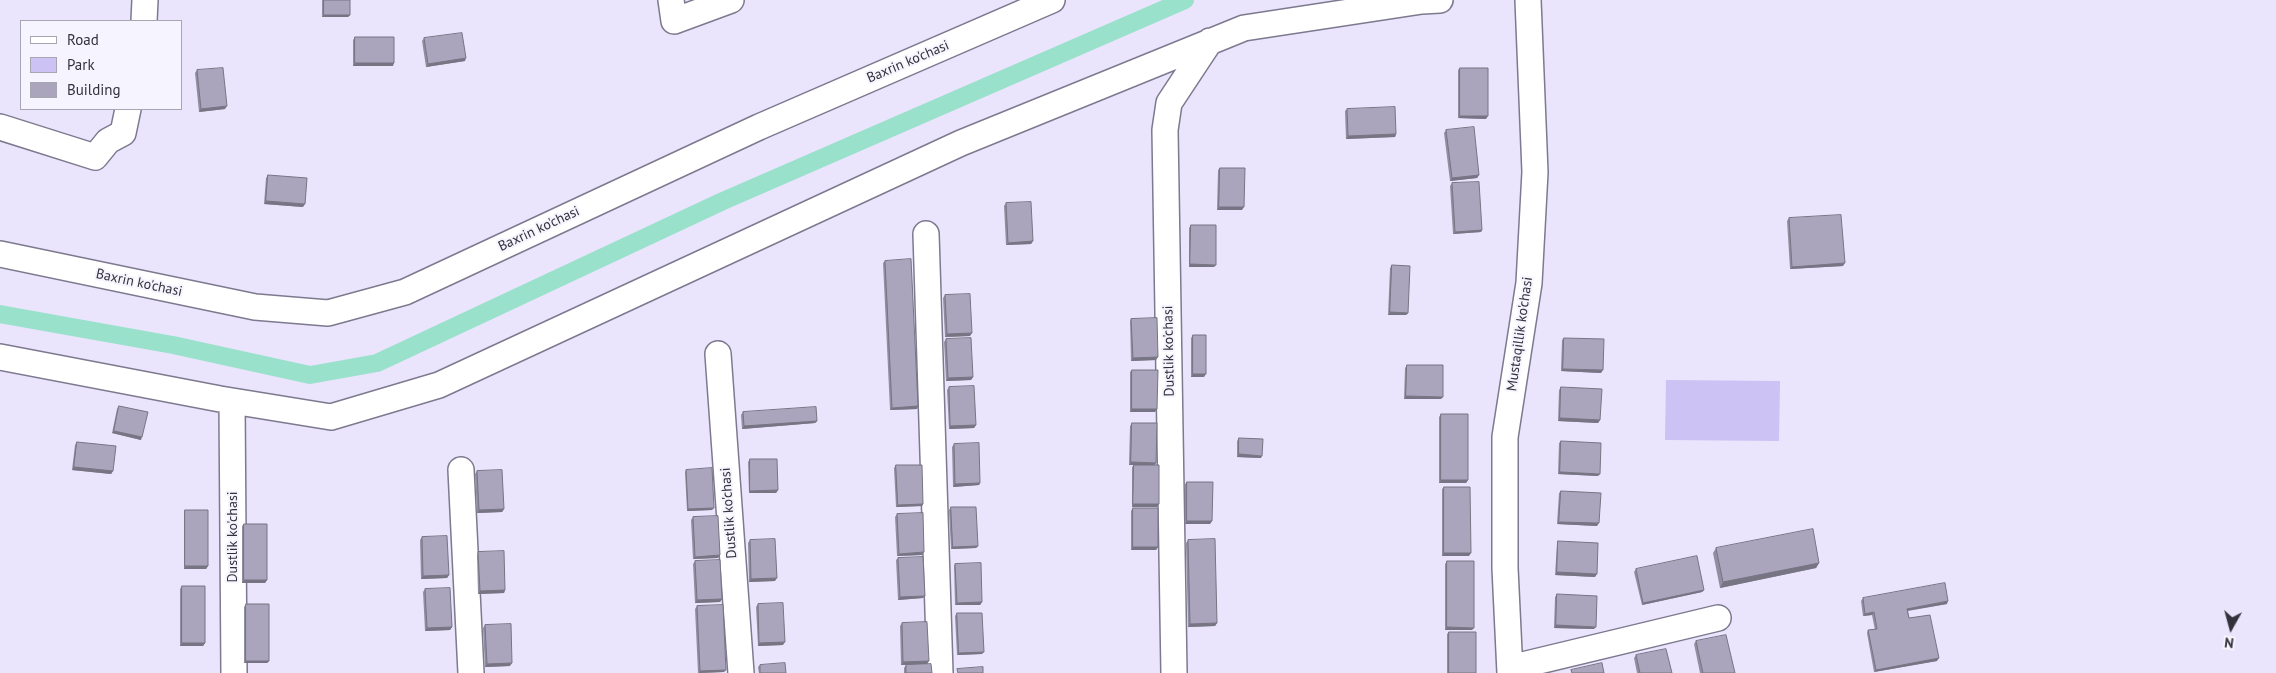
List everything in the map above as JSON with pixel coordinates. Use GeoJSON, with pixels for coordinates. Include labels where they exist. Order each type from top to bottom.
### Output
{"type":"FeatureCollection","features":[{"type":"Feature","properties":{"kind":"street"},"geometry":{"type":"LineString","coordinates":[[144,20],[145,0]]}},
{"type":"Feature","properties":{"kind":"street"},"geometry":{"type":"LineString","coordinates":[[672,0],[674,20],[731,0]]}},
{"type":"Feature","properties":{"kind":"street","name":"Baxrin ko'chasi"},"geometry":{"type":"LineString","coordinates":[[0,254],[255,307],[328,313],[405,292],[759,127],[1052,0]]}},
{"type":"Feature","properties":{"kind":"street"},"geometry":{"type":"LineString","coordinates":[[0,357],[232,401],[331,417],[439,385],[961,143],[1244,28],[1422,1],[1440,0]]}},
{"type":"Feature","properties":{"kind":"street","name":"Mustaqillik ko'chasi"},"geometry":{"type":"LineString","coordinates":[[1528,0],[1535,172],[1528,283],[1505,437],[1505,568],[1510,670],[1718,618]]}},
{"type":"Feature","properties":{"kind":"street","name":"Dustlik ko'chasi"},"geometry":{"type":"LineString","coordinates":[[1174,673],[1165,130],[1169,103],[1210,41]]}},
{"type":"Feature","properties":{"kind":"street"},"geometry":{"type":"LineString","coordinates":[[0,127],[96,157],[108,141],[123,134],[128,110]]}},
{"type":"Feature","properties":{"kind":"street"},"geometry":{"type":"LineString","coordinates":[[926,234],[940,673]]}},
{"type":"Feature","properties":{"kind":"street","name":"Dustlik ko'chasi"},"geometry":{"type":"LineString","coordinates":[[718,354],[741,673]]}},
{"type":"Feature","properties":{"kind":"street","name":"Dustlik ko'chasi"},"geometry":{"type":"LineString","coordinates":[[232,401],[234,673]]}},
{"type":"Feature","properties":{"kind":"street"},"geometry":{"type":"LineString","coordinates":[[461,470],[471,673]]}},
{"type":"Feature","properties":{"kind":"green space"},"geometry":{"type":"Polygon","coordinates":[[[1666,380],[1780,381],[1779,441],[1665,440],[1666,380]]]}},
{"type":"Feature","properties":{"kind":"building"},"geometry":{"type":"Polygon","coordinates":[[[324,0],[350,0],[350,15],[324,15],[324,0]]]}},
{"type":"Feature","properties":{"kind":"building"},"geometry":{"type":"Polygon","coordinates":[[[462,33],[466,58],[428,64],[424,38],[462,33]]]}},
{"type":"Feature","properties":{"kind":"building"},"geometry":{"type":"Polygon","coordinates":[[[355,37],[394,37],[394,63],[355,63],[355,37]]]}},
{"type":"Feature","properties":{"kind":"building"},"geometry":{"type":"Polygon","coordinates":[[[223,68],[227,106],[201,109],[197,70],[223,68]]]}},
{"type":"Feature","properties":{"kind":"building"},"geometry":{"type":"Polygon","coordinates":[[[1460,68],[1488,68],[1488,116],[1460,116],[1460,68]]]}},
{"type":"Feature","properties":{"kind":"building"},"geometry":{"type":"Polygon","coordinates":[[[1395,107],[1396,134],[1348,136],[1347,109],[1395,107]]]}},
{"type":"Feature","properties":{"kind":"building"},"geometry":{"type":"Polygon","coordinates":[[[1474,127],[1479,175],[1452,178],[1446,130],[1474,127]]]}},
{"type":"Feature","properties":{"kind":"building"},"geometry":{"type":"Polygon","coordinates":[[[1220,168],[1245,168],[1244,207],[1219,207],[1220,168]]]}},
{"type":"Feature","properties":{"kind":"building"},"geometry":{"type":"Polygon","coordinates":[[[268,175],[307,178],[305,204],[266,201],[268,175]]]}},
{"type":"Feature","properties":{"kind":"building"},"geometry":{"type":"Polygon","coordinates":[[[1479,182],[1482,230],[1455,232],[1452,183],[1479,182]]]}},
{"type":"Feature","properties":{"kind":"building"},"geometry":{"type":"Polygon","coordinates":[[[1031,202],[1033,241],[1008,243],[1006,203],[1031,202]]]}},
{"type":"Feature","properties":{"kind":"building"},"geometry":{"type":"Polygon","coordinates":[[[1841,215],[1845,263],[1792,267],[1789,218],[1841,215]]]}},
{"type":"Feature","properties":{"kind":"building"},"geometry":{"type":"Polygon","coordinates":[[[1191,225],[1216,225],[1216,265],[1190,264],[1191,225]]]}},
{"type":"Feature","properties":{"kind":"building"},"geometry":{"type":"Polygon","coordinates":[[[911,259],[918,406],[892,408],[885,261],[911,259]]]}},
{"type":"Feature","properties":{"kind":"building"},"geometry":{"type":"Polygon","coordinates":[[[1392,265],[1410,266],[1408,313],[1390,312],[1392,265]]]}},
{"type":"Feature","properties":{"kind":"building"},"geometry":{"type":"Polygon","coordinates":[[[970,294],[972,333],[947,334],[945,295],[970,294]]]}},
{"type":"Feature","properties":{"kind":"building"},"geometry":{"type":"Polygon","coordinates":[[[1157,318],[1158,357],[1133,358],[1131,319],[1157,318]]]}},
{"type":"Feature","properties":{"kind":"building"},"geometry":{"type":"Polygon","coordinates":[[[1193,335],[1206,335],[1206,374],[1193,374],[1193,335]]]}},
{"type":"Feature","properties":{"kind":"building"},"geometry":{"type":"Polygon","coordinates":[[[971,338],[973,377],[948,378],[946,339],[971,338]]]}},
{"type":"Feature","properties":{"kind":"building"},"geometry":{"type":"Polygon","coordinates":[[[1564,338],[1604,339],[1603,370],[1563,369],[1564,338]]]}},
{"type":"Feature","properties":{"kind":"building"},"geometry":{"type":"Polygon","coordinates":[[[1407,365],[1443,365],[1443,397],[1406,396],[1407,365]]]}},
{"type":"Feature","properties":{"kind":"building"},"geometry":{"type":"Polygon","coordinates":[[[1132,370],[1158,370],[1157,409],[1132,409],[1132,370]]]}},
{"type":"Feature","properties":{"kind":"building"},"geometry":{"type":"Polygon","coordinates":[[[974,386],[976,425],[950,426],[949,387],[974,386]]]}},
{"type":"Feature","properties":{"kind":"building"},"geometry":{"type":"Polygon","coordinates":[[[1561,387],[1602,389],[1600,420],[1560,418],[1561,387]]]}},
{"type":"Feature","properties":{"kind":"building"},"geometry":{"type":"Polygon","coordinates":[[[119,406],[148,412],[142,437],[114,431],[119,406]]]}},
{"type":"Feature","properties":{"kind":"building"},"geometry":{"type":"Polygon","coordinates":[[[816,407],[817,421],[744,426],[743,412],[816,407]]]}},
{"type":"Feature","properties":{"kind":"building"},"geometry":{"type":"Polygon","coordinates":[[[1441,414],[1468,414],[1468,480],[1441,480],[1441,414]]]}},
{"type":"Feature","properties":{"kind":"building"},"geometry":{"type":"Polygon","coordinates":[[[1132,423],[1157,423],[1156,463],[1131,462],[1132,423]]]}},
{"type":"Feature","properties":{"kind":"building"},"geometry":{"type":"Polygon","coordinates":[[[1239,438],[1263,439],[1262,456],[1239,454],[1239,438]]]}},
{"type":"Feature","properties":{"kind":"building"},"geometry":{"type":"Polygon","coordinates":[[[1561,441],[1601,443],[1600,474],[1560,472],[1561,441]]]}},
{"type":"Feature","properties":{"kind":"building"},"geometry":{"type":"Polygon","coordinates":[[[77,442],[116,446],[113,471],[74,467],[77,442]]]}},
{"type":"Feature","properties":{"kind":"building"},"geometry":{"type":"Polygon","coordinates":[[[979,443],[980,483],[955,484],[954,444],[979,443]]]}},
{"type":"Feature","properties":{"kind":"building"},"geometry":{"type":"Polygon","coordinates":[[[750,459],[777,459],[778,490],[750,491],[750,459]]]}},
{"type":"Feature","properties":{"kind":"building"},"geometry":{"type":"Polygon","coordinates":[[[896,465],[922,465],[923,504],[898,505],[896,465]]]}},
{"type":"Feature","properties":{"kind":"building"},"geometry":{"type":"Polygon","coordinates":[[[1134,465],[1159,465],[1159,504],[1133,504],[1134,465]]]}},
{"type":"Feature","properties":{"kind":"building"},"geometry":{"type":"Polygon","coordinates":[[[712,468],[714,508],[688,509],[686,470],[712,468]]]}},
{"type":"Feature","properties":{"kind":"building"},"geometry":{"type":"Polygon","coordinates":[[[502,470],[504,509],[479,510],[477,471],[502,470]]]}},
{"type":"Feature","properties":{"kind":"building"},"geometry":{"type":"Polygon","coordinates":[[[1187,482],[1213,482],[1212,521],[1187,521],[1187,482]]]}},
{"type":"Feature","properties":{"kind":"building"},"geometry":{"type":"Polygon","coordinates":[[[1444,487],[1470,487],[1471,553],[1444,553],[1444,487]]]}},
{"type":"Feature","properties":{"kind":"building"},"geometry":{"type":"Polygon","coordinates":[[[1561,491],[1601,493],[1599,523],[1559,522],[1561,491]]]}},
{"type":"Feature","properties":{"kind":"building"},"geometry":{"type":"Polygon","coordinates":[[[951,507],[976,507],[978,546],[953,547],[951,507]]]}},
{"type":"Feature","properties":{"kind":"building"},"geometry":{"type":"Polygon","coordinates":[[[1133,508],[1158,508],[1158,547],[1133,547],[1133,508]]]}},
{"type":"Feature","properties":{"kind":"building"},"geometry":{"type":"Polygon","coordinates":[[[185,510],[208,510],[208,566],[185,566],[185,510]]]}},
{"type":"Feature","properties":{"kind":"building"},"geometry":{"type":"Polygon","coordinates":[[[923,513],[924,552],[899,554],[897,514],[923,513]]]}},
{"type":"Feature","properties":{"kind":"building"},"geometry":{"type":"Polygon","coordinates":[[[718,516],[720,555],[695,557],[693,517],[718,516]]]}},
{"type":"Feature","properties":{"kind":"building"},"geometry":{"type":"Polygon","coordinates":[[[244,524],[267,524],[267,580],[244,580],[244,524]]]}},
{"type":"Feature","properties":{"kind":"building"},"geometry":{"type":"Polygon","coordinates":[[[1813,529],[1819,563],[1723,582],[1716,548],[1813,529]]]}},
{"type":"Feature","properties":{"kind":"building"},"geometry":{"type":"Polygon","coordinates":[[[447,536],[449,575],[423,576],[422,537],[447,536]]]}},
{"type":"Feature","properties":{"kind":"building"},"geometry":{"type":"Polygon","coordinates":[[[775,539],[777,578],[751,579],[750,540],[775,539]]]}},
{"type":"Feature","properties":{"kind":"building"},"geometry":{"type":"Polygon","coordinates":[[[1215,539],[1217,623],[1190,624],[1188,540],[1215,539]]]}},
{"type":"Feature","properties":{"kind":"building"},"geometry":{"type":"Polygon","coordinates":[[[1558,541],[1598,543],[1597,574],[1557,572],[1558,541]]]}},
{"type":"Feature","properties":{"kind":"building"},"geometry":{"type":"Polygon","coordinates":[[[504,551],[505,590],[480,591],[478,552],[504,551]]]}},
{"type":"Feature","properties":{"kind":"building"},"geometry":{"type":"Polygon","coordinates":[[[1697,556],[1704,590],[1643,603],[1636,569],[1697,556]]]}},
{"type":"Feature","properties":{"kind":"building"},"geometry":{"type":"Polygon","coordinates":[[[923,557],[925,596],[900,597],[898,558],[923,557]]]}},
{"type":"Feature","properties":{"kind":"building"},"geometry":{"type":"Polygon","coordinates":[[[720,560],[722,599],[697,600],[695,561],[720,560]]]}},
{"type":"Feature","properties":{"kind":"building"},"geometry":{"type":"Polygon","coordinates":[[[1447,561],[1474,561],[1474,628],[1447,627],[1447,561]]]}},
{"type":"Feature","properties":{"kind":"building"},"geometry":{"type":"Polygon","coordinates":[[[981,563],[982,602],[957,603],[955,564],[981,563]]]}},
{"type":"Feature","properties":{"kind":"building"},"geometry":{"type":"Polygon","coordinates":[[[1945,583],[1948,601],[1907,609],[1909,618],[1930,615],[1939,658],[1876,670],[1868,630],[1877,629],[1874,612],[1865,614],[1863,598],[1945,583]]]}},
{"type":"Feature","properties":{"kind":"building"},"geometry":{"type":"Polygon","coordinates":[[[182,586],[205,586],[205,643],[182,643],[182,586]]]}},
{"type":"Feature","properties":{"kind":"building"},"geometry":{"type":"Polygon","coordinates":[[[450,588],[452,627],[427,628],[425,589],[450,588]]]}},
{"type":"Feature","properties":{"kind":"building"},"geometry":{"type":"Polygon","coordinates":[[[1557,594],[1597,596],[1596,627],[1556,625],[1557,594]]]}},
{"type":"Feature","properties":{"kind":"building"},"geometry":{"type":"Polygon","coordinates":[[[783,603],[785,642],[759,643],[758,604],[783,603]]]}},
{"type":"Feature","properties":{"kind":"building"},"geometry":{"type":"Polygon","coordinates":[[[246,604],[269,604],[269,661],[246,661],[246,604]]]}},
{"type":"Feature","properties":{"kind":"building"},"geometry":{"type":"Polygon","coordinates":[[[723,605],[726,670],[700,671],[697,606],[723,605]]]}},
{"type":"Feature","properties":{"kind":"building"},"geometry":{"type":"Polygon","coordinates":[[[957,613],[982,613],[984,652],[959,653],[957,613]]]}},
{"type":"Feature","properties":{"kind":"building"},"geometry":{"type":"Polygon","coordinates":[[[927,622],[929,661],[903,662],[902,623],[927,622]]]}},
{"type":"Feature","properties":{"kind":"building"},"geometry":{"type":"Polygon","coordinates":[[[511,624],[512,663],[487,664],[485,625],[511,624]]]}},
{"type":"Feature","properties":{"kind":"building"},"geometry":{"type":"Polygon","coordinates":[[[1449,632],[1476,632],[1476,673],[1449,673],[1449,632]]]}},
{"type":"Feature","properties":{"kind":"building"},"geometry":{"type":"Polygon","coordinates":[[[1726,635],[1735,673],[1703,673],[1696,641],[1726,635]]]}},
{"type":"Feature","properties":{"kind":"building"},"geometry":{"type":"Polygon","coordinates":[[[1666,649],[1672,673],[1640,673],[1636,655],[1666,649]]]}},
{"type":"Feature","properties":{"kind":"building"},"geometry":{"type":"Polygon","coordinates":[[[785,663],[786,673],[760,673],[760,665],[785,663]]]}},
{"type":"Feature","properties":{"kind":"building"},"geometry":{"type":"Polygon","coordinates":[[[1602,663],[1604,673],[1572,673],[1571,670],[1602,663]]]}},
{"type":"Feature","properties":{"kind":"building"},"geometry":{"type":"Polygon","coordinates":[[[931,664],[932,673],[906,673],[906,665],[931,664]]]}},
{"type":"Feature","properties":{"kind":"building"},"geometry":{"type":"Polygon","coordinates":[[[983,667],[983,673],[958,673],[957,669],[983,667]]]}},
{"type":"Feature","properties":{"kind":"waterway"},"geometry":{"type":"LineString","coordinates":[[0,314],[173,345],[310,375],[377,363],[723,201],[1185,0]]}}]}
